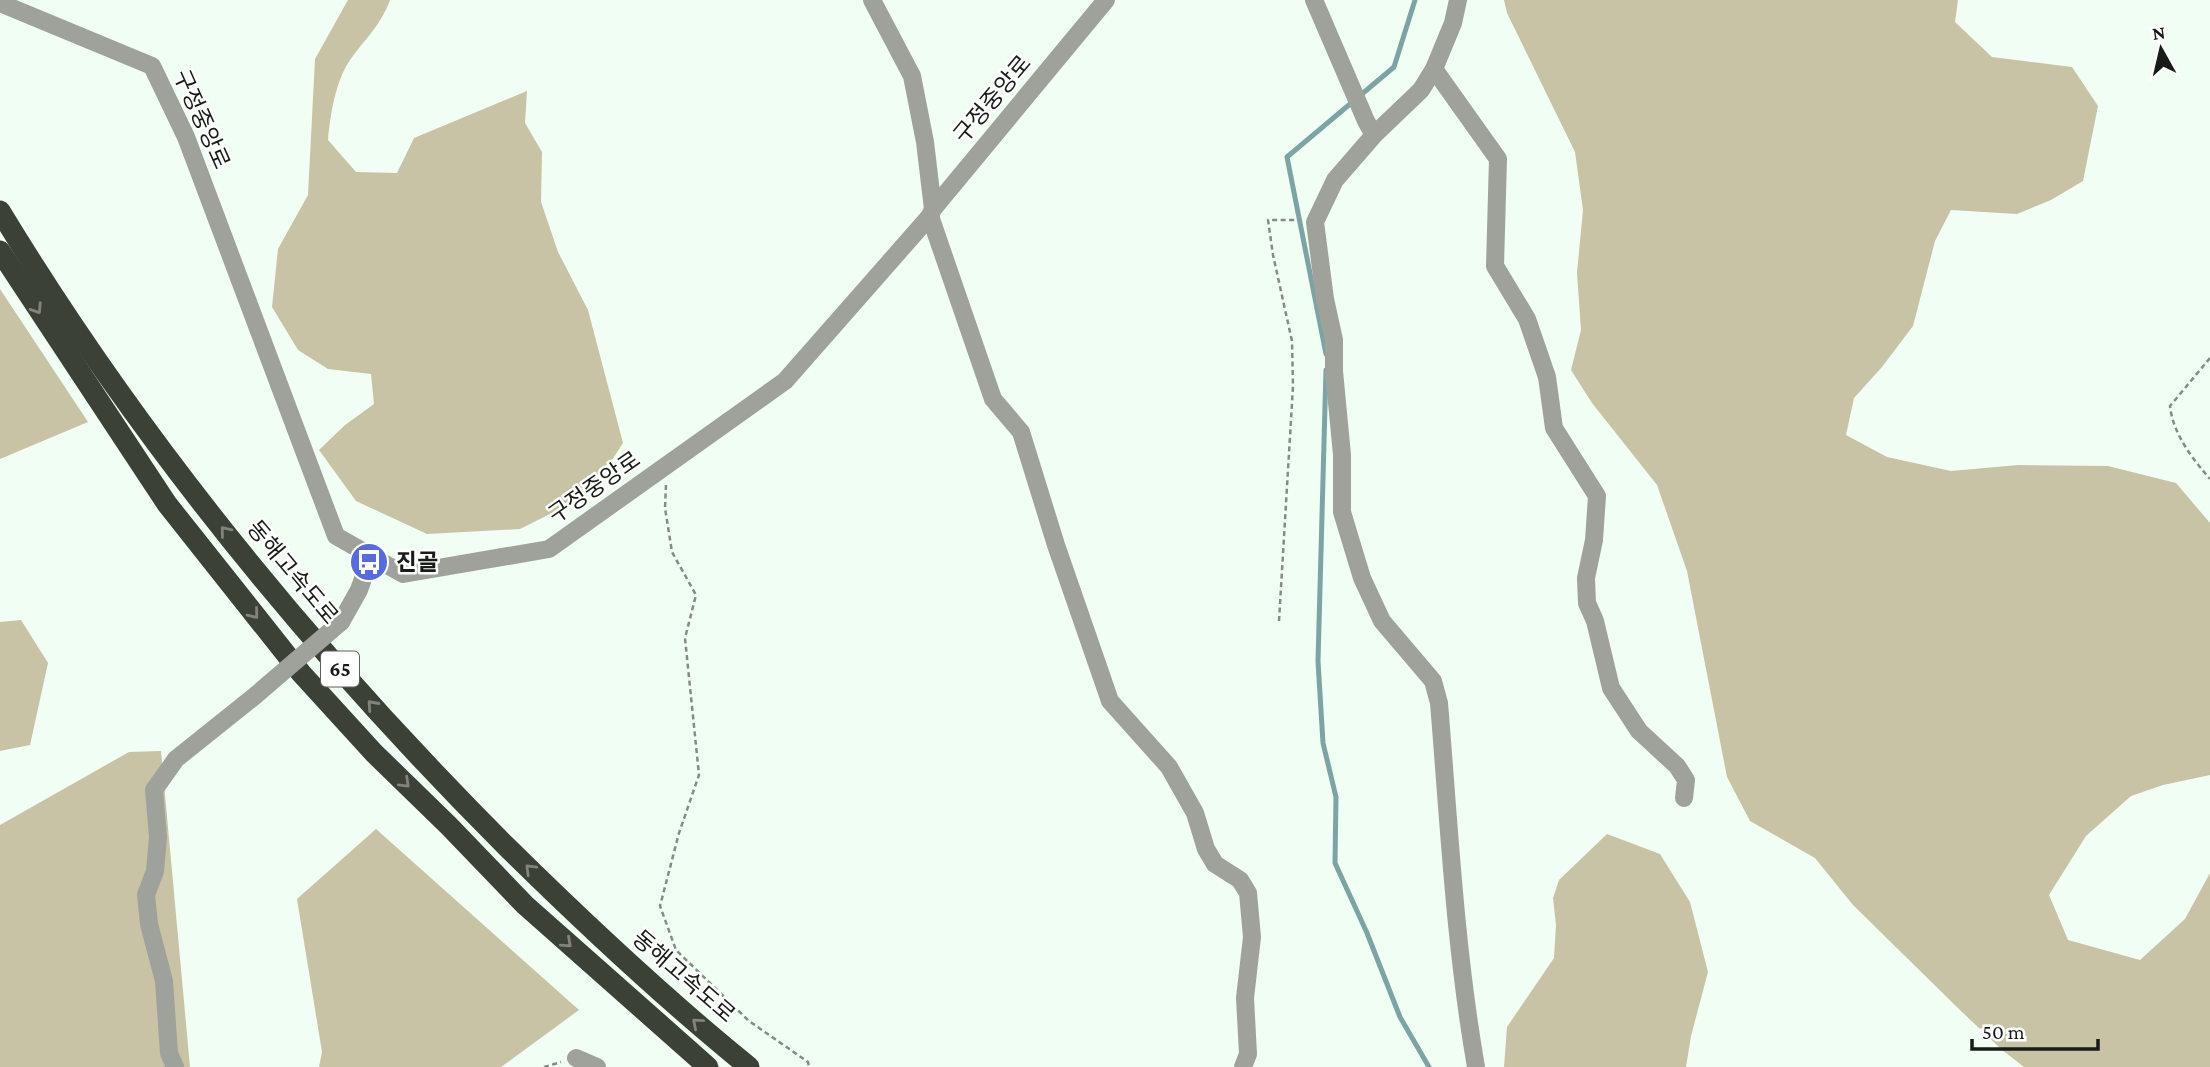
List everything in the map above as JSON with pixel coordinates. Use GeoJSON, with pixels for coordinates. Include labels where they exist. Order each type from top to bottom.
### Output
{"type":"FeatureCollection","features":[{"type":"Feature","properties":{"kind":"highway","name":"동해고속도로"},"geometry":{"type":"LineString","coordinates":[[0,211],[78,332],[199,499],[349,680],[456,795],[582,920],[749,1067]]}},
{"type":"Feature","properties":{"kind":"highway","name":"65"},"geometry":{"type":"LineString","coordinates":[[0,251],[167,504],[300,673],[525,905],[708,1067]]}},
{"type":"Feature","properties":{"kind":"street"},"geometry":{"type":"LineString","coordinates":[[872,0],[912,76],[925,142],[932,213],[993,399],[1021,432],[1056,545],[1110,701],[1169,766],[1195,813],[1206,849],[1215,864],[1240,880],[1248,893],[1252,937],[1245,998],[1248,1054],[1243,1067]]}},
{"type":"Feature","properties":{"kind":"street","name":"구정중앙로"},"geometry":{"type":"LineString","coordinates":[[0,3],[152,66],[186,137],[336,536],[403,574],[549,549],[785,381],[932,213],[1106,0]]}},
{"type":"Feature","properties":{"kind":"street"},"geometry":{"type":"LineString","coordinates":[[1314,0],[1370,128]]}},
{"type":"Feature","properties":{"kind":"street"},"geometry":{"type":"LineString","coordinates":[[1458,0],[1453,23],[1422,90],[1370,128],[1335,180],[1315,222],[1325,299],[1334,340],[1342,455],[1342,512],[1362,578],[1382,621],[1433,681],[1439,703],[1461,956],[1476,1067]]}},
{"type":"Feature","properties":{"kind":"street"},"geometry":{"type":"LineString","coordinates":[[1434,69],[1498,159],[1495,265],[1527,319],[1546,377],[1554,428],[1597,496],[1594,540],[1586,578],[1587,603],[1595,621],[1611,688],[1639,731],[1686,779],[1684,798]]}},
{"type":"Feature","properties":{"kind":"street"},"geometry":{"type":"LineString","coordinates":[[175,1067],[169,1053],[164,981],[149,924],[146,895],[155,871],[158,836],[154,790],[176,759],[341,622],[359,590],[371,556]]}},
{"type":"Feature","properties":{"kind":"street"},"geometry":{"type":"LineString","coordinates":[[576,1058],[597,1067]]}},
{"type":"Feature","properties":{"kind":"path"},"geometry":{"type":"LineString","coordinates":[[1279,621],[1293,386],[1292,341],[1268,220],[1308,220]]}},
{"type":"Feature","properties":{"kind":"path"},"geometry":{"type":"LineString","coordinates":[[2210,358],[2170,406],[2171,417],[2189,455],[2210,479]]}},
{"type":"Feature","properties":{"kind":"path"},"geometry":{"type":"LineString","coordinates":[[666,466],[665,508],[671,552],[696,595],[685,638],[699,775],[679,834],[660,906],[676,950],[749,1021],[808,1062],[809,1067]]}},
{"type":"Feature","properties":{"kind":"shaded area"},"geometry":{"type":"Polygon","coordinates":[[[348,0],[390,0],[377,24],[345,68],[332,109],[328,140],[356,172],[397,173],[414,138],[527,91],[525,123],[542,152],[541,202],[558,252],[588,310],[623,443],[590,494],[520,529],[427,534],[356,501],[319,450],[345,425],[374,404],[371,374],[328,369],[298,350],[272,307],[278,249],[308,195],[315,59],[348,0]]]}},
{"type":"Feature","properties":{"kind":"shaded area"},"geometry":{"type":"Polygon","coordinates":[[[1504,0],[1958,0],[1955,22],[1992,57],[2072,67],[2098,106],[2083,181],[2051,200],[2017,214],[1951,210],[1935,241],[1913,326],[1854,398],[1846,435],[1887,457],[1951,471],[2018,465],[2108,466],[2176,483],[2210,523],[2210,775],[2163,785],[2131,796],[2086,836],[2049,895],[2068,940],[2140,960],[2185,919],[2210,873],[2210,1067],[2024,1067],[2001,1049],[1853,905],[1815,858],[1750,821],[1727,777],[1687,571],[1657,485],[1592,403],[1571,370],[1581,330],[1577,273],[1583,210],[1575,152],[1507,13],[1504,0]]]}},
{"type":"Feature","properties":{"kind":"shaded area"},"geometry":{"type":"Polygon","coordinates":[[[0,289],[88,422],[0,459],[0,289]]]}},
{"type":"Feature","properties":{"kind":"shaded area"},"geometry":{"type":"Polygon","coordinates":[[[21,620],[48,663],[30,745],[0,751],[0,622],[21,620]]]}},
{"type":"Feature","properties":{"kind":"shaded area"},"geometry":{"type":"Polygon","coordinates":[[[161,751],[190,1067],[0,1067],[0,825],[129,752],[161,751]]]}},
{"type":"Feature","properties":{"kind":"shaded area"},"geometry":{"type":"Polygon","coordinates":[[[376,829],[579,1010],[501,1067],[319,1067],[322,1052],[297,899],[376,829]]]}},
{"type":"Feature","properties":{"kind":"shaded area"},"geometry":{"type":"Polygon","coordinates":[[[1607,834],[1660,854],[1690,902],[1708,972],[1691,1036],[1686,1067],[1504,1067],[1507,1027],[1554,958],[1556,925],[1553,898],[1559,880],[1607,834]]]}},
{"type":"Feature","properties":{"kind":"waterway"},"geometry":{"type":"LineString","coordinates":[[1326,354],[1287,157],[1394,67],[1415,0]]}},
{"type":"Feature","properties":{"kind":"waterway"},"geometry":{"type":"LineString","coordinates":[[1326,370],[1318,661],[1323,743],[1336,797],[1335,863],[1367,933],[1400,1017],[1429,1067]]}},
{"type":"Feature","properties":{"kind":"place","name":"진골"},"geometry":{"type":"Point","coordinates":[369,562]}}]}
